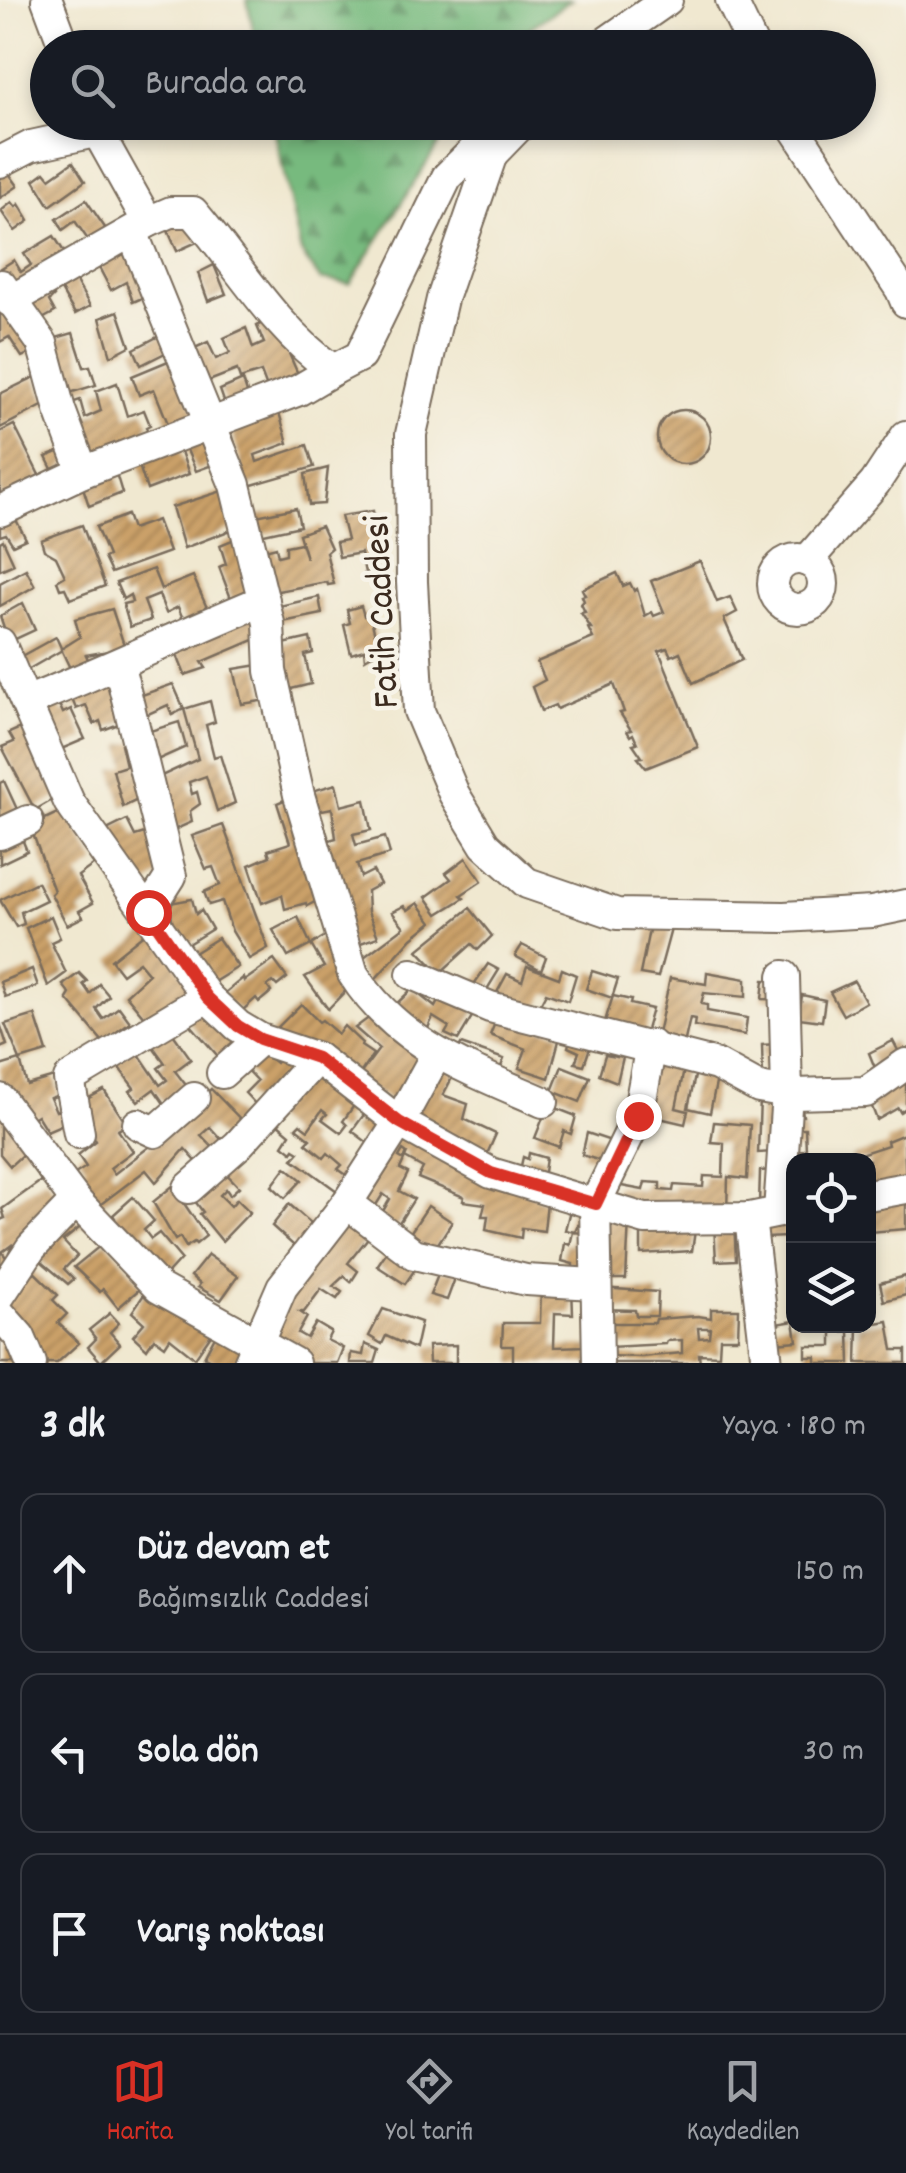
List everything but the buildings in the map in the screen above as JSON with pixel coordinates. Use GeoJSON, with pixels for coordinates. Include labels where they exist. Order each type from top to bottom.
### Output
{"type":"FeatureCollection","features":[{"type":"Feature","properties":{"kind":"street"},"geometry":{"type":"LineString","coordinates":[[46,0],[58,30]]}},
{"type":"Feature","properties":{"kind":"street"},"geometry":{"type":"LineString","coordinates":[[624,30],[667,0]]}},
{"type":"Feature","properties":{"kind":"street"},"geometry":{"type":"LineString","coordinates":[[731,0],[745,30]]}},
{"type":"Feature","properties":{"kind":"street"},"geometry":{"type":"LineString","coordinates":[[0,162],[51,140]]}},
{"type":"Feature","properties":{"kind":"street"},"geometry":{"type":"LineString","coordinates":[[100,140],[140,227],[234,486],[270,623],[271,671],[299,795],[353,974],[367,997],[386,1016],[436,1054],[543,1102]]}},
{"type":"Feature","properties":{"kind":"street"},"geometry":{"type":"LineString","coordinates":[[0,511],[83,472],[299,390],[360,356],[448,177],[486,140]]}},
{"type":"Feature","properties":{"kind":"street","name":"Fatih Caddesi"},"geometry":{"type":"LineString","coordinates":[[506,140],[492,154],[442,298],[411,434],[412,582],[420,711],[454,794],[485,844],[527,883],[617,914],[784,916],[872,912],[906,905]]}},
{"type":"Feature","properties":{"kind":"street"},"geometry":{"type":"LineString","coordinates":[[802,140],[906,302]]}},
{"type":"Feature","properties":{"kind":"street"},"geometry":{"type":"LineString","coordinates":[[83,472],[60,410],[42,343],[5,292],[171,212],[193,212],[267,309],[305,350],[332,370]]}},
{"type":"Feature","properties":{"kind":"street"},"geometry":{"type":"LineString","coordinates":[[807,561],[875,482],[906,436]]}},
{"type":"Feature","properties":{"kind":"street"},"geometry":{"type":"LineString","coordinates":[[26,702],[118,666],[159,644],[264,600]]}},
{"type":"Feature","properties":{"kind":"street"},"geometry":{"type":"LineString","coordinates":[[0,643],[69,802],[207,997],[238,1026],[260,1039],[317,1058],[399,1122],[491,1173],[645,1219],[774,1213]]}},
{"type":"Feature","properties":{"kind":"street"},"geometry":{"type":"LineString","coordinates":[[118,666],[171,876],[148,912]]}},
{"type":"Feature","properties":{"kind":"street"},"geometry":{"type":"LineString","coordinates":[[0,834],[28,821]]}},
{"type":"Feature","properties":{"kind":"street"},"geometry":{"type":"LineString","coordinates":[[412,974],[490,1007],[716,1064],[759,1088],[786,1093],[866,1092],[906,1064]]}},
{"type":"Feature","properties":{"kind":"street"},"geometry":{"type":"LineString","coordinates":[[768,1363],[774,1213],[786,1093],[784,976]]}},
{"type":"Feature","properties":{"kind":"street"},"geometry":{"type":"LineString","coordinates":[[79,1134],[69,1078],[207,997]]}},
{"type":"Feature","properties":{"kind":"street"},"geometry":{"type":"LineString","coordinates":[[222,1073],[260,1039]]}},
{"type":"Feature","properties":{"kind":"street"},"geometry":{"type":"LineString","coordinates":[[598,1363],[594,1284],[596,1204],[638,1116],[651,1046]]}},
{"type":"Feature","properties":{"kind":"street"},"geometry":{"type":"LineString","coordinates":[[253,1352],[282,1287],[347,1203],[399,1122],[436,1054]]}},
{"type":"Feature","properties":{"kind":"street"},"geometry":{"type":"LineString","coordinates":[[189,1188],[238,1145],[317,1058]]}},
{"type":"Feature","properties":{"kind":"street"},"geometry":{"type":"LineString","coordinates":[[138,1124],[155,1132],[194,1098]]}},
{"type":"Feature","properties":{"kind":"street"},"geometry":{"type":"LineString","coordinates":[[0,1099],[76,1200],[158,1288],[253,1352],[294,1363]]}},
{"type":"Feature","properties":{"kind":"street"},"geometry":{"type":"LineString","coordinates":[[876,1194],[906,1188]]}},
{"type":"Feature","properties":{"kind":"street"},"geometry":{"type":"LineString","coordinates":[[0,1295],[30,1248],[76,1200]]}},
{"type":"Feature","properties":{"kind":"street"},"geometry":{"type":"LineString","coordinates":[[347,1203],[414,1254],[526,1280],[594,1284]]}},
{"type":"Feature","properties":{"kind":"street"},"geometry":{"type":"LineString","coordinates":[[0,1314],[20,1337],[31,1363]]}},
{"type":"Feature","properties":{"kind":"green space"},"geometry":{"type":"Polygon","coordinates":[[[247,0],[571,0],[527,30],[253,30],[247,0]]]}},
{"type":"Feature","properties":{"kind":"green space"},"geometry":{"type":"Polygon","coordinates":[[[277,140],[441,140],[350,284],[320,279],[301,252],[277,140]]]}},
{"type":"Feature","properties":{"kind":"route"},"geometry":{"type":"LineString","coordinates":[[148,912],[207,997],[238,1026],[260,1039],[317,1058],[399,1122],[491,1173],[596,1204],[638,1116]]}}]}
